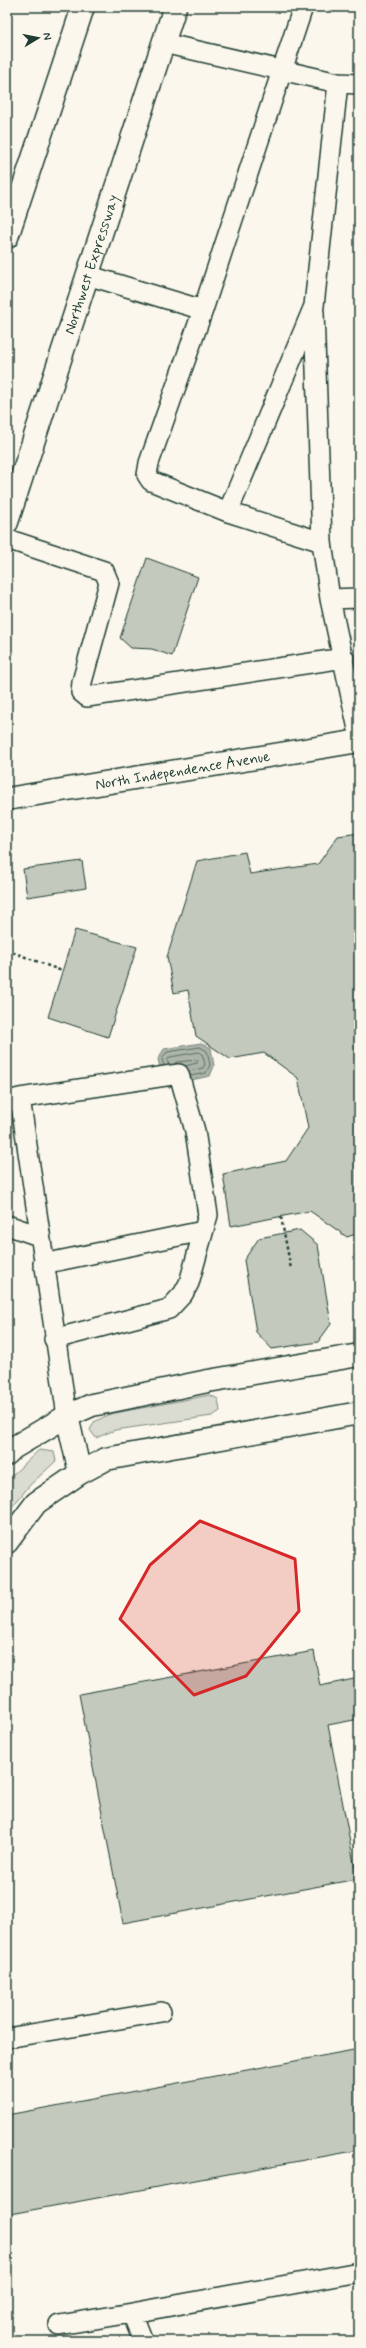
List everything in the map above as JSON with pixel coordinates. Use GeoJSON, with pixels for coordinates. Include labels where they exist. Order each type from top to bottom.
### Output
{"type":"FeatureCollection","features":[{"type":"Feature","properties":{"kind":"main road"},"geometry":{"type":"LineString","coordinates":[[7,237],[83,7]]}},
{"type":"Feature","properties":{"kind":"main road","name":"Northwest Expressway"},"geometry":{"type":"LineString","coordinates":[[7,522],[175,7]]}},
{"type":"Feature","properties":{"kind":"main road","name":"North Independence Avenue"},"geometry":{"type":"LineString","coordinates":[[7,799],[359,741]]}},
{"type":"Feature","properties":{"kind":"main road"},"geometry":{"type":"LineString","coordinates":[[7,1454],[13,1448],[67,1416],[92,1405],[208,1380],[359,1355]]}},
{"type":"Feature","properties":{"kind":"main road"},"geometry":{"type":"LineString","coordinates":[[7,1542],[36,1503],[80,1473],[106,1459],[359,1413]]}},
{"type":"Feature","properties":{"kind":"main road"},"geometry":{"type":"LineString","coordinates":[[67,1416],[80,1473]]}},
{"type":"Feature","properties":{"kind":"lane"},"geometry":{"type":"LineString","coordinates":[[304,7],[281,71],[203,310],[149,462],[147,475],[151,481],[228,512],[322,542]]}},
{"type":"Feature","properties":{"kind":"lane"},"geometry":{"type":"LineString","coordinates":[[163,43],[338,83],[359,84]]}},
{"type":"Feature","properties":{"kind":"lane"},"geometry":{"type":"LineString","coordinates":[[338,83],[314,306],[322,542],[330,599],[344,658],[359,734]]}},
{"type":"Feature","properties":{"kind":"lane"},"geometry":{"type":"LineString","coordinates":[[87,275],[203,310]]}},
{"type":"Feature","properties":{"kind":"lane"},"geometry":{"type":"LineString","coordinates":[[228,512],[314,306]]}},
{"type":"Feature","properties":{"kind":"lane"},"geometry":{"type":"LineString","coordinates":[[7,539],[104,571],[108,577],[109,584],[82,682],[81,692],[87,697],[344,658]]}},
{"type":"Feature","properties":{"kind":"lane"},"geometry":{"type":"LineString","coordinates":[[330,599],[359,598]]}},
{"type":"Feature","properties":{"kind":"lane"},"geometry":{"type":"LineString","coordinates":[[54,1339],[169,1309],[183,1294],[189,1283],[208,1214],[196,1138],[179,1074],[13,1100],[39,1236],[54,1339],[67,1416]]}},
{"type":"Feature","properties":{"kind":"lane"},"geometry":{"type":"LineString","coordinates":[[7,1225],[39,1236]]}},
{"type":"Feature","properties":{"kind":"lane"},"geometry":{"type":"LineString","coordinates":[[43,1264],[203,1231]]}},
{"type":"Feature","properties":{"kind":"lane"},"geometry":{"type":"LineString","coordinates":[[7,2038],[161,2012]]}},
{"type":"Feature","properties":{"kind":"lane"},"geometry":{"type":"LineString","coordinates":[[59,2325],[359,2272]]}},
{"type":"Feature","properties":{"kind":"lane"},"geometry":{"type":"LineString","coordinates":[[132,2313],[143,2341]]}},
{"type":"Feature","properties":{"kind":"path"},"geometry":{"type":"LineString","coordinates":[[7,950],[62,971]]}},
{"type":"Feature","properties":{"kind":"path"},"geometry":{"type":"LineString","coordinates":[[281,1217],[291,1270]]}},
{"type":"Feature","properties":{"kind":"highlighted area"},"geometry":{"type":"Polygon","coordinates":[[[200,1521],[295,1559],[299,1611],[246,1676],[194,1695],[120,1619],[150,1565],[200,1521]]]}},
{"type":"Feature","properties":{"kind":"shaded area"},"geometry":{"type":"Polygon","coordinates":[[[210,1395],[218,1399],[220,1411],[212,1416],[115,1430],[96,1438],[90,1430],[94,1422],[110,1414],[210,1395]]]}},
{"type":"Feature","properties":{"kind":"shaded area"},"geometry":{"type":"Polygon","coordinates":[[[39,1450],[54,1452],[56,1461],[30,1485],[7,1513],[7,1480],[39,1450]]]}},
{"type":"Feature","properties":{"kind":"water"},"geometry":{"type":"Polygon","coordinates":[[[201,1043],[211,1048],[214,1066],[210,1076],[172,1084],[169,1088],[159,1080],[162,1076],[158,1059],[164,1049],[201,1043]]]}},
{"type":"Feature","properties":{"kind":"building"},"geometry":{"type":"Polygon","coordinates":[[[147,558],[198,577],[172,656],[152,649],[131,648],[120,638],[147,558]]]}},
{"type":"Feature","properties":{"kind":"building"},"geometry":{"type":"Polygon","coordinates":[[[359,833],[359,1233],[347,1237],[310,1211],[231,1226],[223,1174],[286,1161],[308,1128],[298,1078],[264,1053],[230,1059],[196,1036],[188,990],[174,993],[167,957],[197,861],[245,852],[250,874],[318,864],[338,836],[359,833]]]}},
{"type":"Feature","properties":{"kind":"building"},"geometry":{"type":"Polygon","coordinates":[[[82,861],[86,888],[27,897],[23,869],[82,861]]]}},
{"type":"Feature","properties":{"kind":"building"},"geometry":{"type":"Polygon","coordinates":[[[75,930],[137,947],[108,1037],[48,1017],[75,930]]]}},
{"type":"Feature","properties":{"kind":"building"},"geometry":{"type":"Polygon","coordinates":[[[300,1230],[318,1245],[331,1324],[318,1342],[272,1349],[256,1332],[244,1260],[259,1238],[300,1230]]]}},
{"type":"Feature","properties":{"kind":"building"},"geometry":{"type":"Polygon","coordinates":[[[314,1651],[320,1686],[359,1678],[359,1719],[328,1725],[357,1879],[123,1923],[79,1694],[314,1651]]]}},
{"type":"Feature","properties":{"kind":"building"},"geometry":{"type":"Polygon","coordinates":[[[359,2049],[359,2150],[10,2214],[7,2194],[7,2115],[359,2049]]]}}]}
